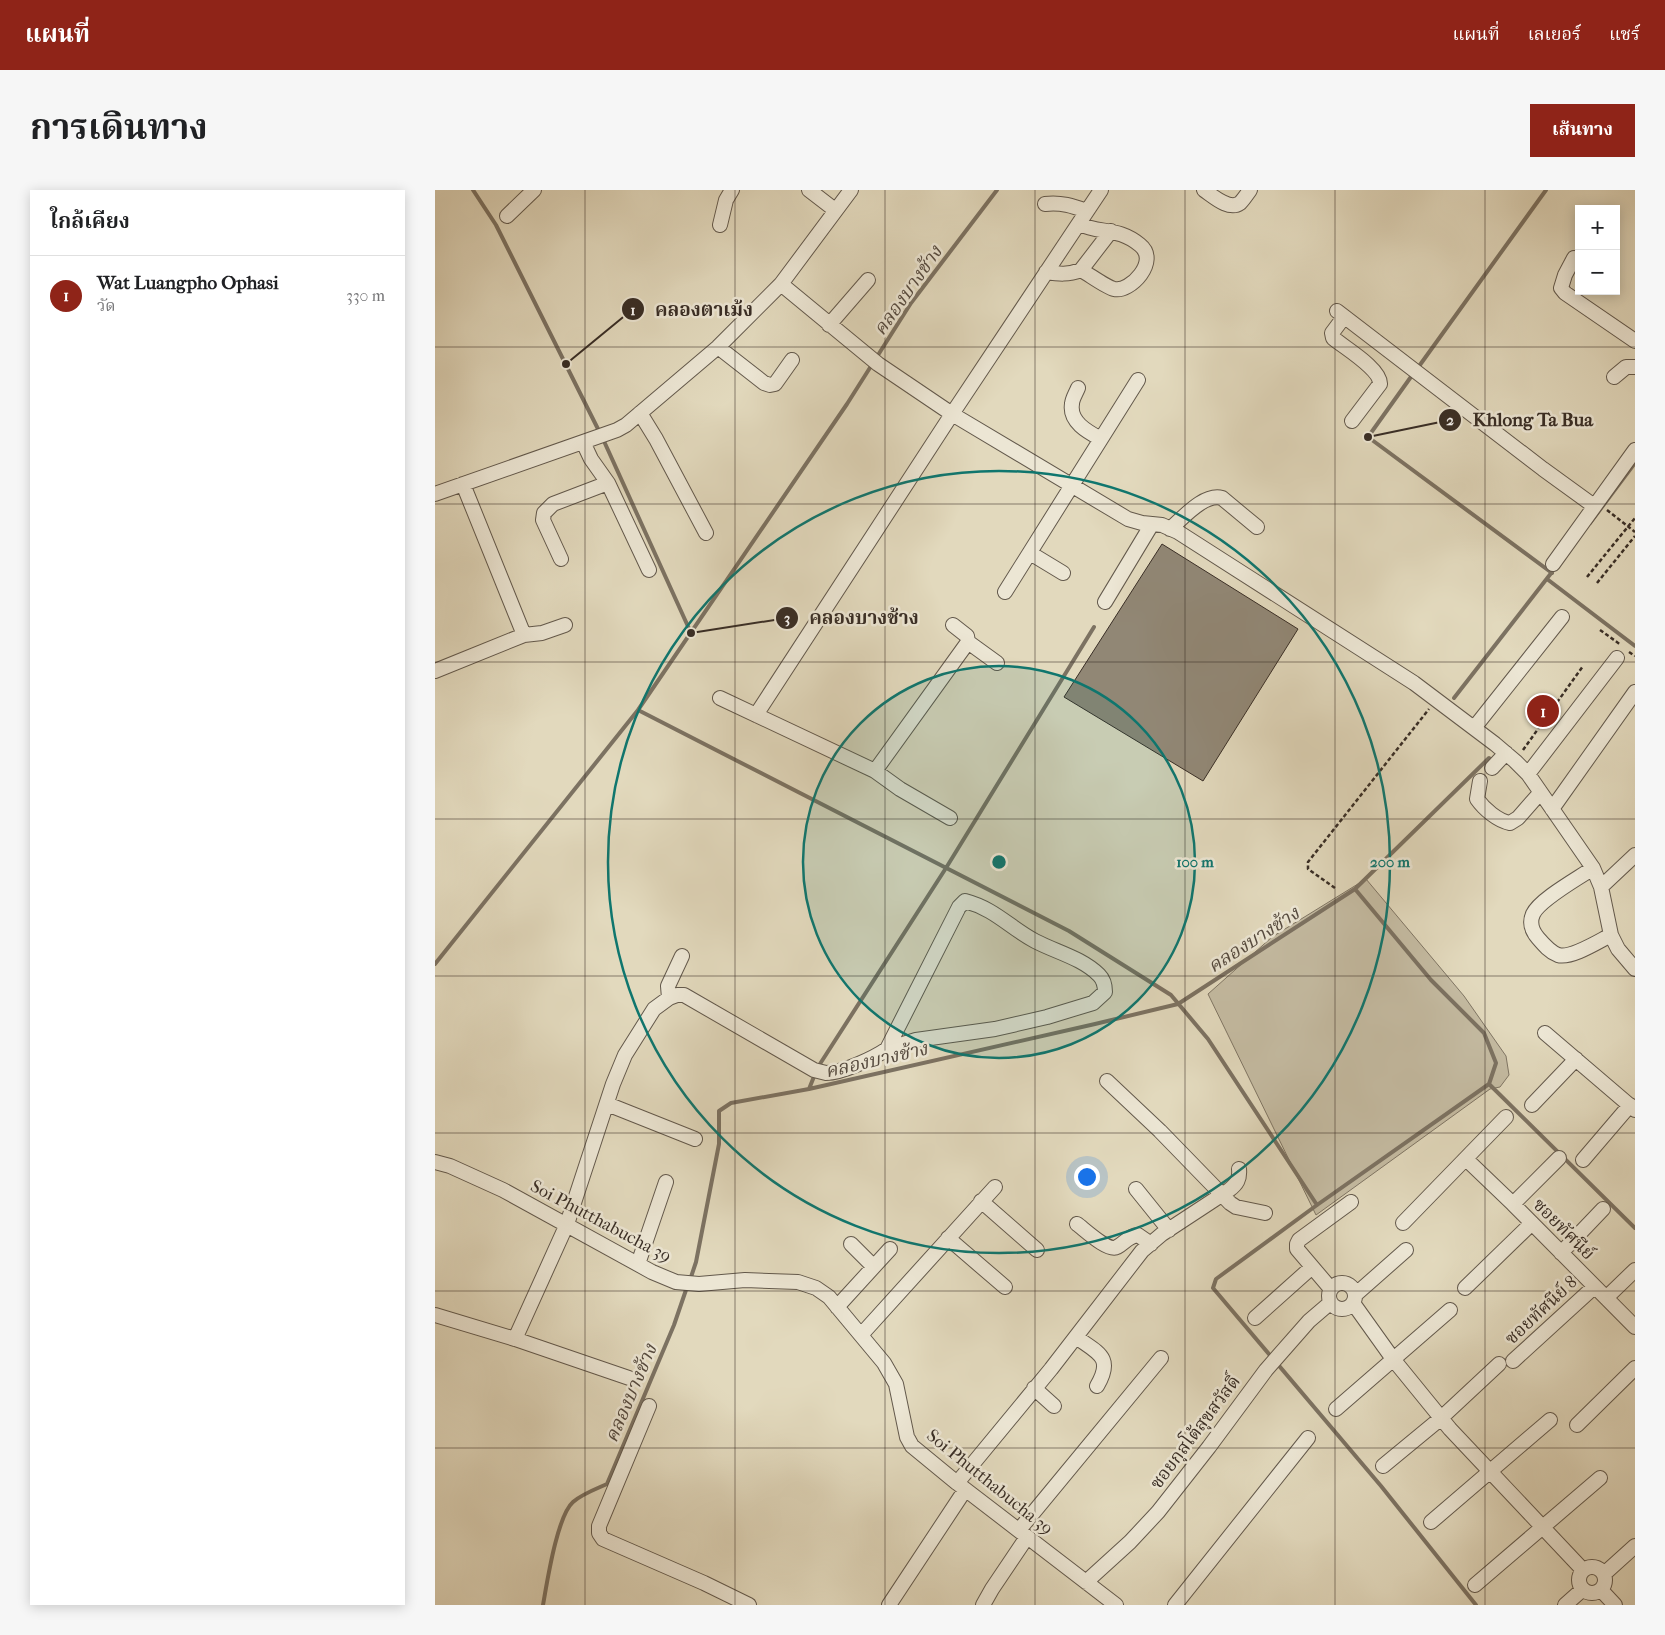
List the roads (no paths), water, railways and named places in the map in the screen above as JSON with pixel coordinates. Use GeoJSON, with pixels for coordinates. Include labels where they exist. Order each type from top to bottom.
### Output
{"type":"FeatureCollection","features":[{"type":"Feature","properties":{"kind":"street"},"geometry":{"type":"LineString","coordinates":[[507,216],[534,190]]}},
{"type":"Feature","properties":{"kind":"street"},"geometry":{"type":"LineString","coordinates":[[720,225],[726,200],[732,190]]}},
{"type":"Feature","properties":{"kind":"street"},"geometry":{"type":"LineString","coordinates":[[809,190],[835,210]]}},
{"type":"Feature","properties":{"kind":"street"},"geometry":{"type":"LineString","coordinates":[[435,494],[617,430],[718,347],[781,284],[851,190]]}},
{"type":"Feature","properties":{"kind":"street"},"geometry":{"type":"LineString","coordinates":[[756,715],[952,414],[1101,190]]}},
{"type":"Feature","properties":{"kind":"street"},"geometry":{"type":"LineString","coordinates":[[1203,190],[1230,206],[1240,203],[1251,190]]}},
{"type":"Feature","properties":{"kind":"street"},"geometry":{"type":"LineString","coordinates":[[1045,204],[1072,205],[1087,211]]}},
{"type":"Feature","properties":{"kind":"street"},"geometry":{"type":"LineString","coordinates":[[1079,224],[1089,229],[1123,234],[1141,246],[1147,253],[1148,264],[1129,285],[1115,290],[1081,270]]}},
{"type":"Feature","properties":{"kind":"street"},"geometry":{"type":"LineString","coordinates":[[1046,272],[1061,275],[1072,274],[1081,270],[1111,231]]}},
{"type":"Feature","properties":{"kind":"street"},"geometry":{"type":"LineString","coordinates":[[1574,258],[1561,288],[1565,293],[1635,341]]}},
{"type":"Feature","properties":{"kind":"street"},"geometry":{"type":"LineString","coordinates":[[829,325],[868,280]]}},
{"type":"Feature","properties":{"kind":"street"},"geometry":{"type":"LineString","coordinates":[[781,284],[865,355],[952,414],[1128,519],[1161,525],[1178,532],[1381,662],[1436,700],[1511,757],[1528,774],[1593,868],[1601,888],[1611,935],[1618,949],[1635,969]]}},
{"type":"Feature","properties":{"kind":"street"},"geometry":{"type":"LineString","coordinates":[[1353,421],[1380,384],[1380,379],[1376,373],[1333,338],[1332,333],[1340,314],[1599,507]]}},
{"type":"Feature","properties":{"kind":"street"},"geometry":{"type":"LineString","coordinates":[[718,347],[770,386],[775,384],[792,360]]}},
{"type":"Feature","properties":{"kind":"street"},"geometry":{"type":"LineString","coordinates":[[1614,377],[1626,367],[1635,367]]}},
{"type":"Feature","properties":{"kind":"street"},"geometry":{"type":"LineString","coordinates":[[1005,592],[1138,380]]}},
{"type":"Feature","properties":{"kind":"street"},"geometry":{"type":"LineString","coordinates":[[1078,388],[1071,404],[1074,418],[1083,429],[1101,439]]}},
{"type":"Feature","properties":{"kind":"street"},"geometry":{"type":"LineString","coordinates":[[640,413],[706,533]]}},
{"type":"Feature","properties":{"kind":"street"},"geometry":{"type":"LineString","coordinates":[[590,439],[591,459],[608,484],[649,570]]}},
{"type":"Feature","properties":{"kind":"street"},"geometry":{"type":"LineString","coordinates":[[1553,564],[1599,507],[1635,450]]}},
{"type":"Feature","properties":{"kind":"street"},"geometry":{"type":"LineString","coordinates":[[463,484],[524,635]]}},
{"type":"Feature","properties":{"kind":"street"},"geometry":{"type":"LineString","coordinates":[[561,559],[543,520],[544,514],[553,504],[608,484]]}},
{"type":"Feature","properties":{"kind":"street"},"geometry":{"type":"LineString","coordinates":[[1170,529],[1207,498],[1217,496],[1257,527]]}},
{"type":"Feature","properties":{"kind":"street"},"geometry":{"type":"LineString","coordinates":[[1105,602],[1152,524]]}},
{"type":"Feature","properties":{"kind":"street"},"geometry":{"type":"LineString","coordinates":[[1030,553],[1063,573]]}},
{"type":"Feature","properties":{"kind":"street"},"geometry":{"type":"LineString","coordinates":[[1474,728],[1562,617]]}},
{"type":"Feature","properties":{"kind":"street"},"geometry":{"type":"LineString","coordinates":[[435,671],[524,635],[542,633],[565,625]]}},
{"type":"Feature","properties":{"kind":"street"},"geometry":{"type":"LineString","coordinates":[[953,625],[967,636],[968,642],[997,663]]}},
{"type":"Feature","properties":{"kind":"street"},"geometry":{"type":"LineString","coordinates":[[875,771],[968,642]]}},
{"type":"Feature","properties":{"kind":"street"},"geometry":{"type":"LineString","coordinates":[[1528,774],[1622,651]]}},
{"type":"Feature","properties":{"kind":"street"},"geometry":{"type":"LineString","coordinates":[[1552,809],[1635,692]]}},
{"type":"Feature","properties":{"kind":"street"},"geometry":{"type":"LineString","coordinates":[[720,698],[875,771],[950,818]]}},
{"type":"Feature","properties":{"kind":"street"},"geometry":{"type":"LineString","coordinates":[[1492,768],[1511,757]]}},
{"type":"Feature","properties":{"kind":"street"},"geometry":{"type":"LineString","coordinates":[[1480,782],[1477,798],[1482,806],[1503,822],[1510,823],[1518,818],[1541,793]]}},
{"type":"Feature","properties":{"kind":"street"},"geometry":{"type":"LineString","coordinates":[[1601,888],[1635,855]]}},
{"type":"Feature","properties":{"kind":"street"},"geometry":{"type":"LineString","coordinates":[[1593,868],[1542,903],[1533,913],[1531,922],[1533,933],[1550,951],[1557,955],[1566,956],[1611,935]]}},
{"type":"Feature","properties":{"kind":"street"},"geometry":{"type":"LineString","coordinates":[[515,1338],[567,1224],[625,1056],[653,1010],[669,998],[685,995],[820,1071],[836,1072],[875,1057],[887,1049],[916,1040],[995,1029],[1047,1017],[1093,1003],[1105,992],[1105,985],[1099,975],[1075,959],[1034,940],[987,908],[965,901],[959,907],[887,1049]]}},
{"type":"Feature","properties":{"kind":"street"},"geometry":{"type":"LineString","coordinates":[[669,998],[668,986],[682,956]]}},
{"type":"Feature","properties":{"kind":"street"},"geometry":{"type":"LineString","coordinates":[[1545,1033],[1632,1108],[1583,1160]]}},
{"type":"Feature","properties":{"kind":"street"},"geometry":{"type":"LineString","coordinates":[[1532,1106],[1576,1059]]}},
{"type":"Feature","properties":{"kind":"street"},"geometry":{"type":"LineString","coordinates":[[1107,1081],[1236,1207],[1265,1213]]}},
{"type":"Feature","properties":{"kind":"street"},"geometry":{"type":"LineString","coordinates":[[607,1104],[695,1139]]}},
{"type":"Feature","properties":{"kind":"street"},"geometry":{"type":"LineString","coordinates":[[1403,1223],[1506,1117]]}},
{"type":"Feature","properties":{"kind":"street"},"geometry":{"type":"LineString","coordinates":[[1513,1204],[1559,1158]]}},
{"type":"Feature","properties":{"kind":"street","name":"ซอยทัศนีย์"},"geometry":{"type":"LineString","coordinates":[[1466,1159],[1635,1326]]}},
{"type":"Feature","properties":{"kind":"street","name":"Soi Phutthabucha 39"},"geometry":{"type":"LineString","coordinates":[[435,1162],[450,1166],[503,1190],[675,1282],[699,1284],[745,1280],[798,1282],[816,1288],[829,1297],[884,1363],[896,1384],[906,1432],[913,1446],[961,1486],[1115,1605]]}},
{"type":"Feature","properties":{"kind":"street"},"geometry":{"type":"LineString","coordinates":[[889,1605],[961,1486],[1034,1388],[1142,1252],[1169,1230],[1222,1195],[1237,1182],[1239,1169]]}},
{"type":"Feature","properties":{"kind":"street"},"geometry":{"type":"LineString","coordinates":[[639,1264],[666,1182]]}},
{"type":"Feature","properties":{"kind":"street"},"geometry":{"type":"LineString","coordinates":[[861,1335],[995,1186]]}},
{"type":"Feature","properties":{"kind":"street"},"geometry":{"type":"LineString","coordinates":[[1136,1189],[1169,1230]]}},
{"type":"Feature","properties":{"kind":"street"},"geometry":{"type":"LineString","coordinates":[[981,1201],[1037,1250]]}},
{"type":"Feature","properties":{"kind":"street"},"geometry":{"type":"LineString","coordinates":[[1351,1202],[1299,1240],[1297,1244],[1297,1249],[1312,1267],[1337,1308],[1341,1310],[1350,1306],[1354,1299],[1406,1250]]}},
{"type":"Feature","properties":{"kind":"street"},"geometry":{"type":"LineString","coordinates":[[1561,1252],[1603,1209]]}},
{"type":"Feature","properties":{"kind":"street"},"geometry":{"type":"LineString","coordinates":[[1465,1288],[1532,1223]]}},
{"type":"Feature","properties":{"kind":"street"},"geometry":{"type":"LineString","coordinates":[[1077,1224],[1112,1248],[1116,1248],[1132,1236],[1138,1235],[1151,1244]]}},
{"type":"Feature","properties":{"kind":"street"},"geometry":{"type":"LineString","coordinates":[[948,1238],[1005,1287]]}},
{"type":"Feature","properties":{"kind":"street"},"geometry":{"type":"LineString","coordinates":[[851,1244],[873,1266]]}},
{"type":"Feature","properties":{"kind":"street"},"geometry":{"type":"LineString","coordinates":[[837,1307],[890,1249]]}},
{"type":"Feature","properties":{"kind":"street"},"geometry":{"type":"LineString","coordinates":[[1255,1318],[1312,1267]]}},
{"type":"Feature","properties":{"kind":"street"},"geometry":{"type":"LineString","coordinates":[[1606,1298],[1635,1270]]}},
{"type":"Feature","properties":{"kind":"street"},"geometry":{"type":"LineString","coordinates":[[1330,1296],[1335,1285],[1345,1284],[1350,1286],[1354,1299],[1393,1359],[1440,1419],[1583,1570]]}},
{"type":"Feature","properties":{"kind":"street","name":"ซอยทัศนีย์ 8"},"geometry":{"type":"LineString","coordinates":[[1513,1361],[1594,1287]]}},
{"type":"Feature","properties":{"kind":"street","name":"ซอยกุสโต้สุขสวัสดิ์"},"geometry":{"type":"LineString","coordinates":[[1086,1582],[1130,1542],[1158,1512],[1209,1447],[1265,1370],[1330,1296]]}},
{"type":"Feature","properties":{"kind":"street"},"geometry":{"type":"LineString","coordinates":[[1336,1409],[1450,1310]]}},
{"type":"Feature","properties":{"kind":"street"},"geometry":{"type":"LineString","coordinates":[[435,1315],[515,1338],[629,1378]]}},
{"type":"Feature","properties":{"kind":"street"},"geometry":{"type":"LineString","coordinates":[[1076,1337],[1103,1358],[1105,1364],[1104,1374],[1097,1386]]}},
{"type":"Feature","properties":{"kind":"street"},"geometry":{"type":"LineString","coordinates":[[983,1605],[1023,1533],[1161,1358]]}},
{"type":"Feature","properties":{"kind":"street"},"geometry":{"type":"LineString","coordinates":[[1383,1466],[1440,1419],[1499,1364]]}},
{"type":"Feature","properties":{"kind":"street"},"geometry":{"type":"LineString","coordinates":[[1577,1425],[1635,1368]]}},
{"type":"Feature","properties":{"kind":"street"},"geometry":{"type":"LineString","coordinates":[[1034,1388],[1054,1406]]}},
{"type":"Feature","properties":{"kind":"street"},"geometry":{"type":"LineString","coordinates":[[649,1406],[599,1526],[599,1533],[603,1540],[749,1605]]}},
{"type":"Feature","properties":{"kind":"street"},"geometry":{"type":"LineString","coordinates":[[1431,1522],[1551,1420]]}},
{"type":"Feature","properties":{"kind":"street"},"geometry":{"type":"LineString","coordinates":[[1175,1605],[1308,1438]]}},
{"type":"Feature","properties":{"kind":"street"},"geometry":{"type":"LineString","coordinates":[[1475,1585],[1600,1478]]}},
{"type":"Feature","properties":{"kind":"street"},"geometry":{"type":"LineString","coordinates":[[1604,1574],[1635,1546]]}},
{"type":"Feature","properties":{"kind":"street"},"geometry":{"type":"LineString","coordinates":[[1589,1567],[1600,1569],[1605,1579],[1601,1590],[1595,1593],[1583,1589],[1579,1583],[1583,1570],[1589,1567]]}},
{"type":"Feature","properties":{"kind":"street"},"geometry":{"type":"LineString","coordinates":[[1565,1605],[1583,1589]]}},
{"type":"Feature","properties":{"kind":"street"},"geometry":{"type":"LineString","coordinates":[[1601,1590],[1615,1605]]}},
{"type":"Feature","properties":{"kind":"waterway"},"geometry":{"type":"LineString","coordinates":[[473,190],[496,225],[600,433]]}},
{"type":"Feature","properties":{"kind":"waterway","name":"คลองบางช้าง"},"geometry":{"type":"LineString","coordinates":[[435,964],[638,710],[847,404],[911,303],[997,190]]}},
{"type":"Feature","properties":{"kind":"waterway"},"geometry":{"type":"LineString","coordinates":[[1417,369],[1546,190]]}},
{"type":"Feature","properties":{"kind":"waterway"},"geometry":{"type":"LineString","coordinates":[[1413,374],[1368,437],[1552,573]]}},
{"type":"Feature","properties":{"kind":"waterway"},"geometry":{"type":"LineString","coordinates":[[603,439],[691,633]]}},
{"type":"Feature","properties":{"kind":"waterway"},"geometry":{"type":"LineString","coordinates":[[1590,523],[1635,463]]}},
{"type":"Feature","properties":{"kind":"waterway"},"geometry":{"type":"LineString","coordinates":[[1454,698],[1552,572]]}},
{"type":"Feature","properties":{"kind":"waterway"},"geometry":{"type":"LineString","coordinates":[[1547,579],[1635,646]]}},
{"type":"Feature","properties":{"kind":"waterway"},"geometry":{"type":"LineString","coordinates":[[818,1067],[946,868],[1094,627]]}},
{"type":"Feature","properties":{"kind":"waterway"},"geometry":{"type":"LineString","coordinates":[[638,710],[1069,931],[1171,995],[1208,1039],[1317,1205]]}},
{"type":"Feature","properties":{"kind":"waterway","name":"คลองบางช้าง"},"geometry":{"type":"LineString","coordinates":[[690,1280],[696,1262],[719,1144],[719,1111],[731,1103],[809,1089],[1178,1004],[1355,889],[1489,758]]}},
{"type":"Feature","properties":{"kind":"waterway"},"geometry":{"type":"LineString","coordinates":[[1355,889],[1431,980],[1484,1033],[1496,1063],[1489,1084],[1635,1228]]}},
{"type":"Feature","properties":{"kind":"waterway"},"geometry":{"type":"LineString","coordinates":[[809,1089],[815,1074]]}},
{"type":"Feature","properties":{"kind":"waterway"},"geometry":{"type":"LineString","coordinates":[[1476,1605],[1381,1486],[1213,1288],[1216,1279],[1317,1205],[1489,1084]]}},
{"type":"Feature","properties":{"kind":"waterway","name":"คลองบางช้าง"},"geometry":{"type":"LineString","coordinates":[[543,1605],[553,1550],[562,1521],[573,1502],[607,1484],[674,1325],[687,1287]]}},
{"type":"Feature","properties":{"kind":"place","name":"คลองตาเม้ง"},"geometry":{"type":"Point","coordinates":[566,364]}},
{"type":"Feature","properties":{"kind":"place","name":"Khlong Ta Bua"},"geometry":{"type":"Point","coordinates":[1368,437]}},
{"type":"Feature","properties":{"kind":"place","name":"คลองบางช้าง"},"geometry":{"type":"Point","coordinates":[691,633]}},
{"type":"Feature","properties":{"kind":"place","name":"Wat Luangpho Ophasi"},"geometry":{"type":"Point","coordinates":[1543,711]}}]}
